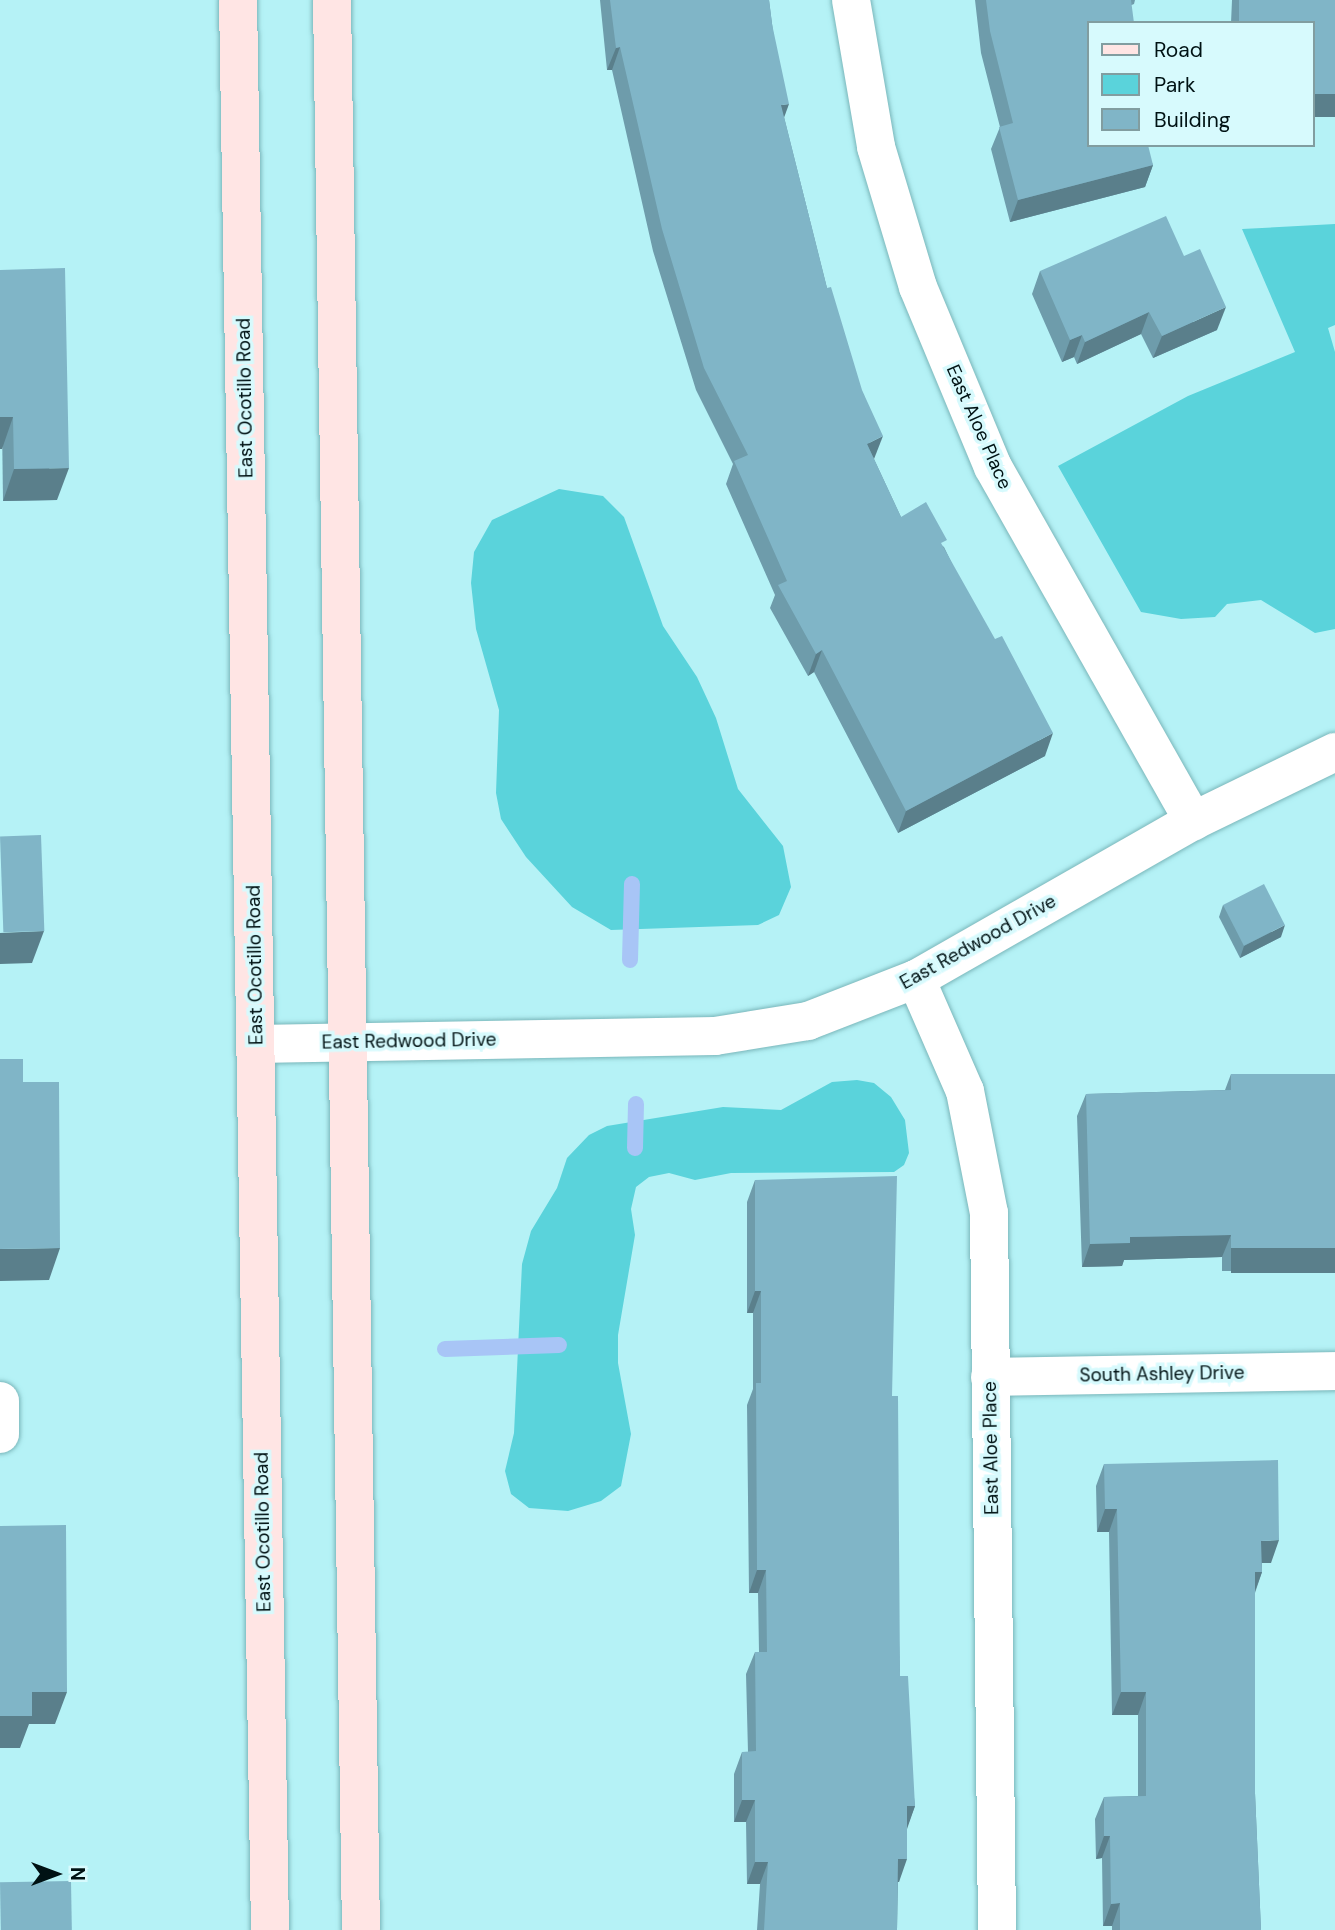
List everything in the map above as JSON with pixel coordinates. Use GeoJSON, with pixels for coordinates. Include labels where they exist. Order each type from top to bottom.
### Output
{"type":"FeatureCollection","features":[{"type":"Feature","properties":{"kind":"main road","name":"East Ocotillo Road"},"geometry":{"type":"LineString","coordinates":[[238,0],[270,1930]]}},
{"type":"Feature","properties":{"kind":"main road"},"geometry":{"type":"LineString","coordinates":[[332,0],[361,1930]]}},
{"type":"Feature","properties":{"kind":"street","name":"East Aloe Place"},"geometry":{"type":"LineString","coordinates":[[851,0],[876,147],[918,287],[993,467],[1193,821]]}},
{"type":"Feature","properties":{"kind":"street","name":"East Redwood Drive"},"geometry":{"type":"LineString","coordinates":[[256,1044],[715,1036],[808,1021],[916,979],[1193,821],[1335,752]]}},
{"type":"Feature","properties":{"kind":"street","name":"East Aloe Place"},"geometry":{"type":"LineString","coordinates":[[916,979],[965,1091],[980,1152],[989,1213],[998,1930]]}},
{"type":"Feature","properties":{"kind":"street","name":"South Ashley Drive"},"geometry":{"type":"LineString","coordinates":[[990,1377],[1335,1371]]}},
{"type":"Feature","properties":{"kind":"street"},"geometry":{"type":"LineString","coordinates":[[0,1401],[0,1434]]}},
{"type":"Feature","properties":{"kind":"green space"},"geometry":{"type":"Polygon","coordinates":[[[1335,224],[1335,325],[1328,328],[1335,352],[1335,629],[1315,633],[1261,600],[1227,604],[1215,617],[1181,619],[1141,612],[1058,466],[1188,396],[1295,352],[1242,229],[1335,224]]]}},
{"type":"Feature","properties":{"kind":"green space"},"geometry":{"type":"Polygon","coordinates":[[[559,489],[603,496],[624,517],[663,626],[697,677],[716,718],[738,789],[783,846],[791,887],[779,915],[758,925],[611,930],[572,907],[526,857],[501,819],[496,793],[499,710],[476,629],[471,583],[474,552],[492,520],[559,489]]]}},
{"type":"Feature","properties":{"kind":"green space"},"geometry":{"type":"Polygon","coordinates":[[[857,1080],[874,1083],[891,1097],[905,1120],[909,1153],[904,1165],[894,1172],[731,1173],[695,1180],[669,1173],[649,1177],[636,1187],[631,1209],[635,1235],[618,1335],[618,1363],[631,1434],[621,1486],[601,1501],[568,1511],[529,1508],[511,1494],[505,1471],[514,1433],[522,1264],[531,1231],[557,1188],[567,1158],[589,1135],[607,1126],[723,1107],[781,1110],[832,1082],[857,1080]]]}},
{"type":"Feature","properties":{"kind":"building"},"geometry":{"type":"Polygon","coordinates":[[[610,0],[769,0],[789,104],[781,105],[827,288],[831,287],[862,390],[883,436],[867,444],[901,517],[926,502],[947,540],[941,543],[995,639],[1002,636],[1053,733],[906,811],[822,650],[816,654],[778,585],[787,581],[734,461],[748,455],[704,368],[662,229],[620,47],[616,48],[610,0]]]}},
{"type":"Feature","properties":{"kind":"building"},"geometry":{"type":"Polygon","coordinates":[[[986,0],[1131,0],[1134,21],[1086,21],[1086,147],[1148,147],[1153,165],[1018,200],[999,127],[1013,123],[990,31],[986,0]]]}},
{"type":"Feature","properties":{"kind":"building"},"geometry":{"type":"Polygon","coordinates":[[[1239,0],[1335,0],[1335,94],[1314,94],[1314,21],[1239,21],[1239,0]]]}},
{"type":"Feature","properties":{"kind":"building"},"geometry":{"type":"Polygon","coordinates":[[[1166,216],[1184,256],[1200,249],[1226,307],[1162,336],[1149,312],[1085,342],[1082,335],[1070,340],[1040,271],[1166,216]]]}},
{"type":"Feature","properties":{"kind":"building"},"geometry":{"type":"Polygon","coordinates":[[[65,268],[69,468],[14,469],[13,417],[0,417],[0,270],[65,268]]]}},
{"type":"Feature","properties":{"kind":"building"},"geometry":{"type":"Polygon","coordinates":[[[41,835],[44,931],[3,932],[0,836],[41,835]]]}},
{"type":"Feature","properties":{"kind":"building"},"geometry":{"type":"Polygon","coordinates":[[[1264,884],[1285,925],[1244,946],[1223,905],[1264,884]]]}},
{"type":"Feature","properties":{"kind":"building"},"geometry":{"type":"Polygon","coordinates":[[[0,1059],[23,1059],[23,1082],[59,1082],[60,1248],[0,1249],[0,1059]]]}},
{"type":"Feature","properties":{"kind":"building"},"geometry":{"type":"Polygon","coordinates":[[[1231,1074],[1335,1074],[1335,1248],[1231,1248],[1231,1235],[1130,1237],[1130,1243],[1090,1244],[1086,1094],[1231,1090],[1231,1074]]]}},
{"type":"Feature","properties":{"kind":"building"},"geometry":{"type":"Polygon","coordinates":[[[897,1176],[892,1396],[898,1396],[900,1676],[908,1676],[915,1806],[907,1806],[907,1859],[898,1859],[897,1930],[764,1930],[768,1862],[755,1862],[755,1800],[742,1800],[742,1752],[756,1751],[755,1652],[767,1652],[766,1570],[757,1570],[756,1383],[761,1383],[761,1291],[755,1291],[755,1180],[897,1176]]]}},
{"type":"Feature","properties":{"kind":"building"},"geometry":{"type":"Polygon","coordinates":[[[1278,1460],[1279,1540],[1261,1541],[1262,1572],[1255,1572],[1255,1793],[1261,1930],[1120,1930],[1120,1903],[1111,1904],[1110,1836],[1104,1836],[1104,1797],[1146,1796],[1146,1692],[1121,1692],[1117,1509],[1105,1509],[1104,1464],[1278,1460]]]}},
{"type":"Feature","properties":{"kind":"building"},"geometry":{"type":"Polygon","coordinates":[[[66,1525],[67,1692],[32,1692],[32,1716],[0,1716],[0,1526],[66,1525]]]}},
{"type":"Feature","properties":{"kind":"building"},"geometry":{"type":"Polygon","coordinates":[[[71,1881],[72,1930],[1,1930],[0,1882],[71,1881]]]}},
{"type":"Feature","properties":{"kind":"waterway"},"geometry":{"type":"LineString","coordinates":[[630,960],[632,884]]}},
{"type":"Feature","properties":{"kind":"waterway"},"geometry":{"type":"LineString","coordinates":[[635,1148],[636,1104]]}},
{"type":"Feature","properties":{"kind":"waterway"},"geometry":{"type":"LineString","coordinates":[[445,1349],[559,1345]]}}]}
